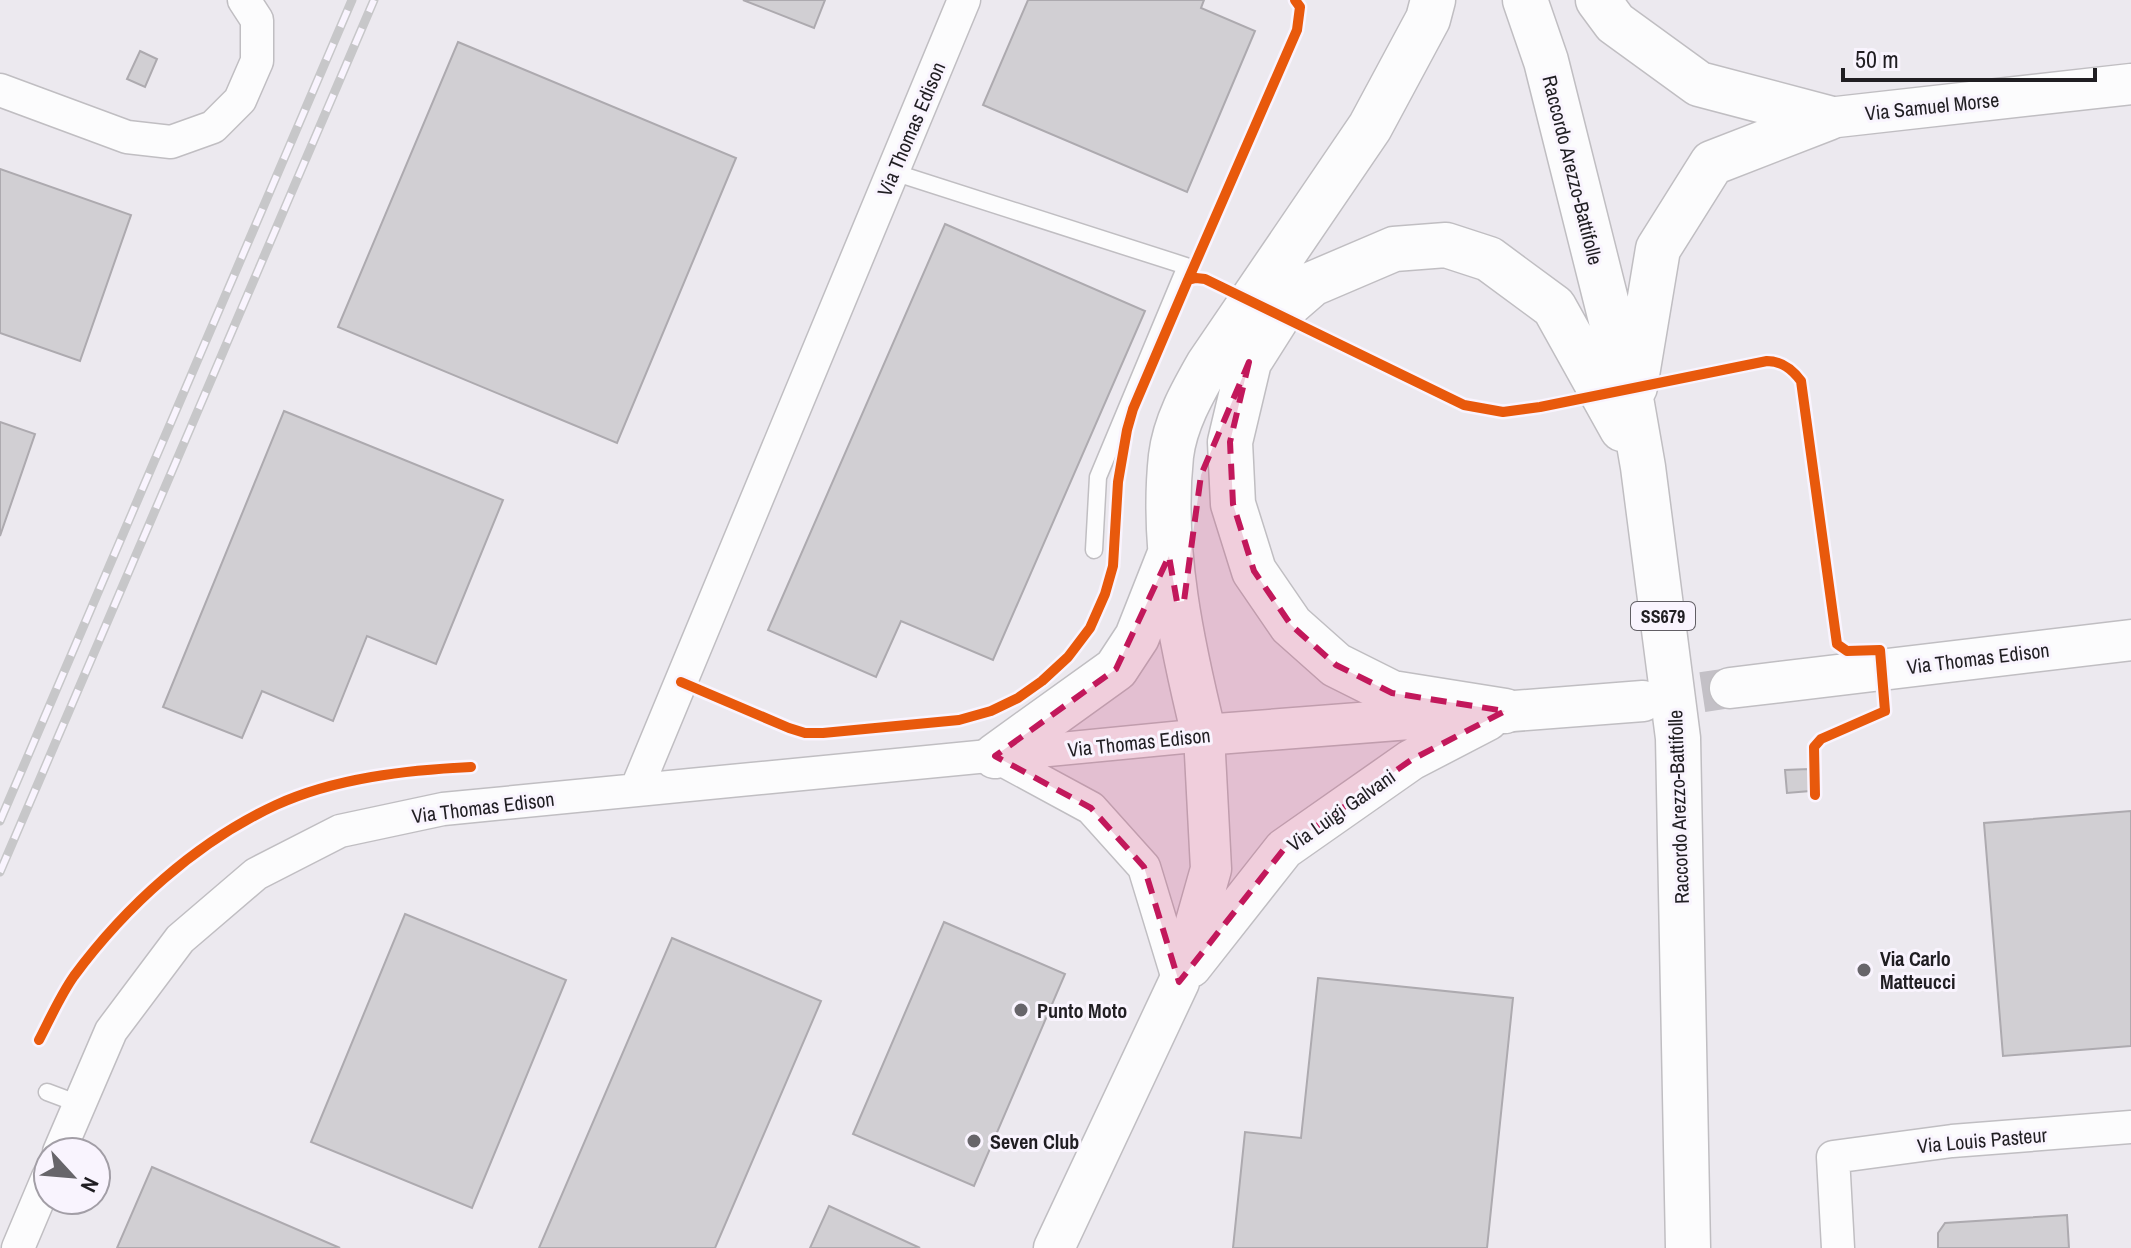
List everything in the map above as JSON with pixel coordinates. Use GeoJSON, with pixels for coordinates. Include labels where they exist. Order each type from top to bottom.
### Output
{"type":"FeatureCollection","features":[{"type":"Feature","properties":{"kind":"main road"},"geometry":{"type":"LineString","coordinates":[[1200,722],[1169,556],[1171,454],[1185,406],[1208,365],[1370,127],[1428,19],[1433,0]]}},
{"type":"Feature","properties":{"kind":"main road","name":"Raccordo Arezzo-Battifolle"},"geometry":{"type":"LineString","coordinates":[[1525,0],[1546,61],[1632,404],[1643,467],[1678,738],[1688,1248]]}},
{"type":"Feature","properties":{"kind":"main road"},"geometry":{"type":"LineString","coordinates":[[1598,0],[1615,23],[1699,84],[1828,118]]}},
{"type":"Feature","properties":{"kind":"main road"},"geometry":{"type":"LineString","coordinates":[[1632,404],[1658,249],[1712,163],[1828,118]]}},
{"type":"Feature","properties":{"kind":"main road"},"geometry":{"type":"LineString","coordinates":[[1200,722],[1194,528],[1201,475],[1222,419],[1249,362],[1282,310],[1312,284],[1394,249],[1446,245],[1489,259],[1554,307],[1643,467]]}},
{"type":"Feature","properties":{"kind":"main road"},"geometry":{"type":"LineString","coordinates":[[1249,362],[1230,442],[1233,504],[1254,571],[1291,625],[1336,665],[1392,693],[1505,711]]}},
{"type":"Feature","properties":{"kind":"main road"},"geometry":{"type":"LineString","coordinates":[[995,756],[1116,669],[1137,637],[1169,556]]}},
{"type":"Feature","properties":{"kind":"street"},"geometry":{"type":"LineString","coordinates":[[0,90],[127,137],[171,142],[213,127],[240,100],[257,61],[257,20],[244,0]]}},
{"type":"Feature","properties":{"kind":"street","name":"Via Thomas Edison"},"geometry":{"type":"LineString","coordinates":[[636,790],[964,0]]}},
{"type":"Feature","properties":{"kind":"street","name":"Via Samuel Morse"},"geometry":{"type":"LineString","coordinates":[[1828,118],[2131,84]]}},
{"type":"Feature","properties":{"kind":"street","name":"Via Thomas Edison"},"geometry":{"type":"LineString","coordinates":[[1730,688],[2131,640]]}},
{"type":"Feature","properties":{"kind":"street","name":"Via Thomas Edison"},"geometry":{"type":"LineString","coordinates":[[66,1136],[111,1031],[180,939],[256,874],[340,831],[443,809],[995,756],[1200,722],[1505,711],[1643,701]]}},
{"type":"Feature","properties":{"kind":"street","name":"Via Luigi Galvani"},"geometry":{"type":"LineString","coordinates":[[1179,982],[1284,849],[1411,760],[1505,711]]}},
{"type":"Feature","properties":{"kind":"street","name":"Via Luigi Galvani"},"geometry":{"type":"LineString","coordinates":[[1054,1248],[1179,982],[1211,869],[1200,722]]}},
{"type":"Feature","properties":{"kind":"street"},"geometry":{"type":"LineString","coordinates":[[995,756],[1091,808],[1144,867],[1179,982]]}},
{"type":"Feature","properties":{"kind":"street","name":"Via Louis Pasteur"},"geometry":{"type":"LineString","coordinates":[[1838,1248],[1833,1157],[1952,1141],[2131,1127]]}},
{"type":"Feature","properties":{"kind":"street"},"geometry":{"type":"LineString","coordinates":[[18,1248],[32,1215]]}},
{"type":"Feature","properties":{"kind":"lane"},"geometry":{"type":"LineString","coordinates":[[893,172],[1186,266],[1098,477],[1094,550]]}},
{"type":"Feature","properties":{"kind":"lane"},"geometry":{"type":"LineString","coordinates":[[47,1092],[79,1104]]}},
{"type":"Feature","properties":{"kind":"highlighted area"},"geometry":{"type":"Polygon","coordinates":[[[1249,362],[1230,442],[1233,504],[1254,571],[1291,625],[1336,665],[1392,693],[1505,711],[1411,760],[1284,849],[1179,982],[1144,867],[1091,808],[995,756],[1116,669],[1169,556],[1177,602],[1184,601],[1201,475],[1249,362]]]}},
{"type":"Feature","properties":{"kind":"building"},"geometry":{"type":"Polygon","coordinates":[[[743,0],[825,0],[814,28],[743,0]]]}},
{"type":"Feature","properties":{"kind":"building"},"geometry":{"type":"Polygon","coordinates":[[[1028,0],[1204,0],[1201,8],[1255,31],[1187,192],[983,105],[1028,0]]]}},
{"type":"Feature","properties":{"kind":"building"},"geometry":{"type":"Polygon","coordinates":[[[458,42],[736,158],[617,443],[338,327],[458,42]]]}},
{"type":"Feature","properties":{"kind":"building"},"geometry":{"type":"Polygon","coordinates":[[[140,51],[157,59],[145,87],[127,79],[140,51]]]}},
{"type":"Feature","properties":{"kind":"building"},"geometry":{"type":"Polygon","coordinates":[[[0,169],[131,215],[80,361],[0,333],[0,169]]]}},
{"type":"Feature","properties":{"kind":"building"},"geometry":{"type":"Polygon","coordinates":[[[945,224],[1145,311],[993,660],[901,621],[876,677],[768,630],[945,224]]]}},
{"type":"Feature","properties":{"kind":"building"},"geometry":{"type":"Polygon","coordinates":[[[284,411],[503,500],[436,664],[367,636],[333,721],[262,691],[242,738],[163,707],[284,411]]]}},
{"type":"Feature","properties":{"kind":"building"},"geometry":{"type":"Polygon","coordinates":[[[0,422],[35,434],[0,536],[0,422]]]}},
{"type":"Feature","properties":{"kind":"building"},"geometry":{"type":"Polygon","coordinates":[[[1809,769],[1810,791],[1787,793],[1785,770],[1809,769]]]}},
{"type":"Feature","properties":{"kind":"building"},"geometry":{"type":"Polygon","coordinates":[[[2131,811],[2131,1046],[2003,1056],[1984,823],[2131,811]]]}},
{"type":"Feature","properties":{"kind":"building"},"geometry":{"type":"Polygon","coordinates":[[[405,914],[566,980],[472,1208],[311,1142],[405,914]]]}},
{"type":"Feature","properties":{"kind":"building"},"geometry":{"type":"Polygon","coordinates":[[[944,922],[1065,974],[974,1186],[853,1134],[944,922]]]}},
{"type":"Feature","properties":{"kind":"building"},"geometry":{"type":"Polygon","coordinates":[[[672,938],[821,1001],[715,1248],[539,1248],[672,938]]]}},
{"type":"Feature","properties":{"kind":"building"},"geometry":{"type":"Polygon","coordinates":[[[1318,978],[1513,998],[1487,1248],[1233,1248],[1245,1132],[1301,1138],[1318,978]]]}},
{"type":"Feature","properties":{"kind":"building"},"geometry":{"type":"Polygon","coordinates":[[[152,1167],[340,1248],[117,1248],[152,1167]]]}},
{"type":"Feature","properties":{"kind":"building"},"geometry":{"type":"Polygon","coordinates":[[[829,1206],[920,1248],[810,1248],[829,1206]]]}},
{"type":"Feature","properties":{"kind":"building"},"geometry":{"type":"Polygon","coordinates":[[[2067,1215],[2069,1248],[1938,1248],[1938,1233],[1945,1223],[2067,1215]]]}},
{"type":"Feature","properties":{"kind":"tunnel"},"geometry":{"type":"LineString","coordinates":[[1643,701],[1730,688]]}},
{"type":"Feature","properties":{"kind":"railway"},"geometry":{"type":"LineString","coordinates":[[0,821],[352,0]]}},
{"type":"Feature","properties":{"kind":"railway"},"geometry":{"type":"LineString","coordinates":[[0,872],[374,0]]}},
{"type":"Feature","properties":{"kind":"cycle path"},"geometry":{"type":"LineString","coordinates":[[1188,280],[1297,30],[1300,7],[1295,0]]}},
{"type":"Feature","properties":{"kind":"cycle path"},"geometry":{"type":"LineString","coordinates":[[681,682],[789,728],[805,733],[823,733],[959,720],[991,711],[1018,698],[1042,681],[1068,657],[1090,628],[1105,594],[1113,566],[1118,482],[1133,409],[1188,280],[1196,278],[1205,279],[1464,405],[1503,412],[1767,361],[1790,369],[1801,381],[1837,644],[1847,651],[1880,650],[1885,711],[1821,739],[1814,747],[1815,795]]}},
{"type":"Feature","properties":{"kind":"cycle path"},"geometry":{"type":"LineString","coordinates":[[39,1040],[74,976],[116,925],[164,878],[246,820],[299,796],[347,782],[397,773],[471,767]]}},
{"type":"Feature","properties":{"kind":"place","name":"Via Carlo Matteucci"},"geometry":{"type":"Point","coordinates":[1864,970]}},
{"type":"Feature","properties":{"kind":"place","name":"Punto Moto"},"geometry":{"type":"Point","coordinates":[1021,1010]}},
{"type":"Feature","properties":{"kind":"place","name":"Seven Club"},"geometry":{"type":"Point","coordinates":[974,1141]}}]}
